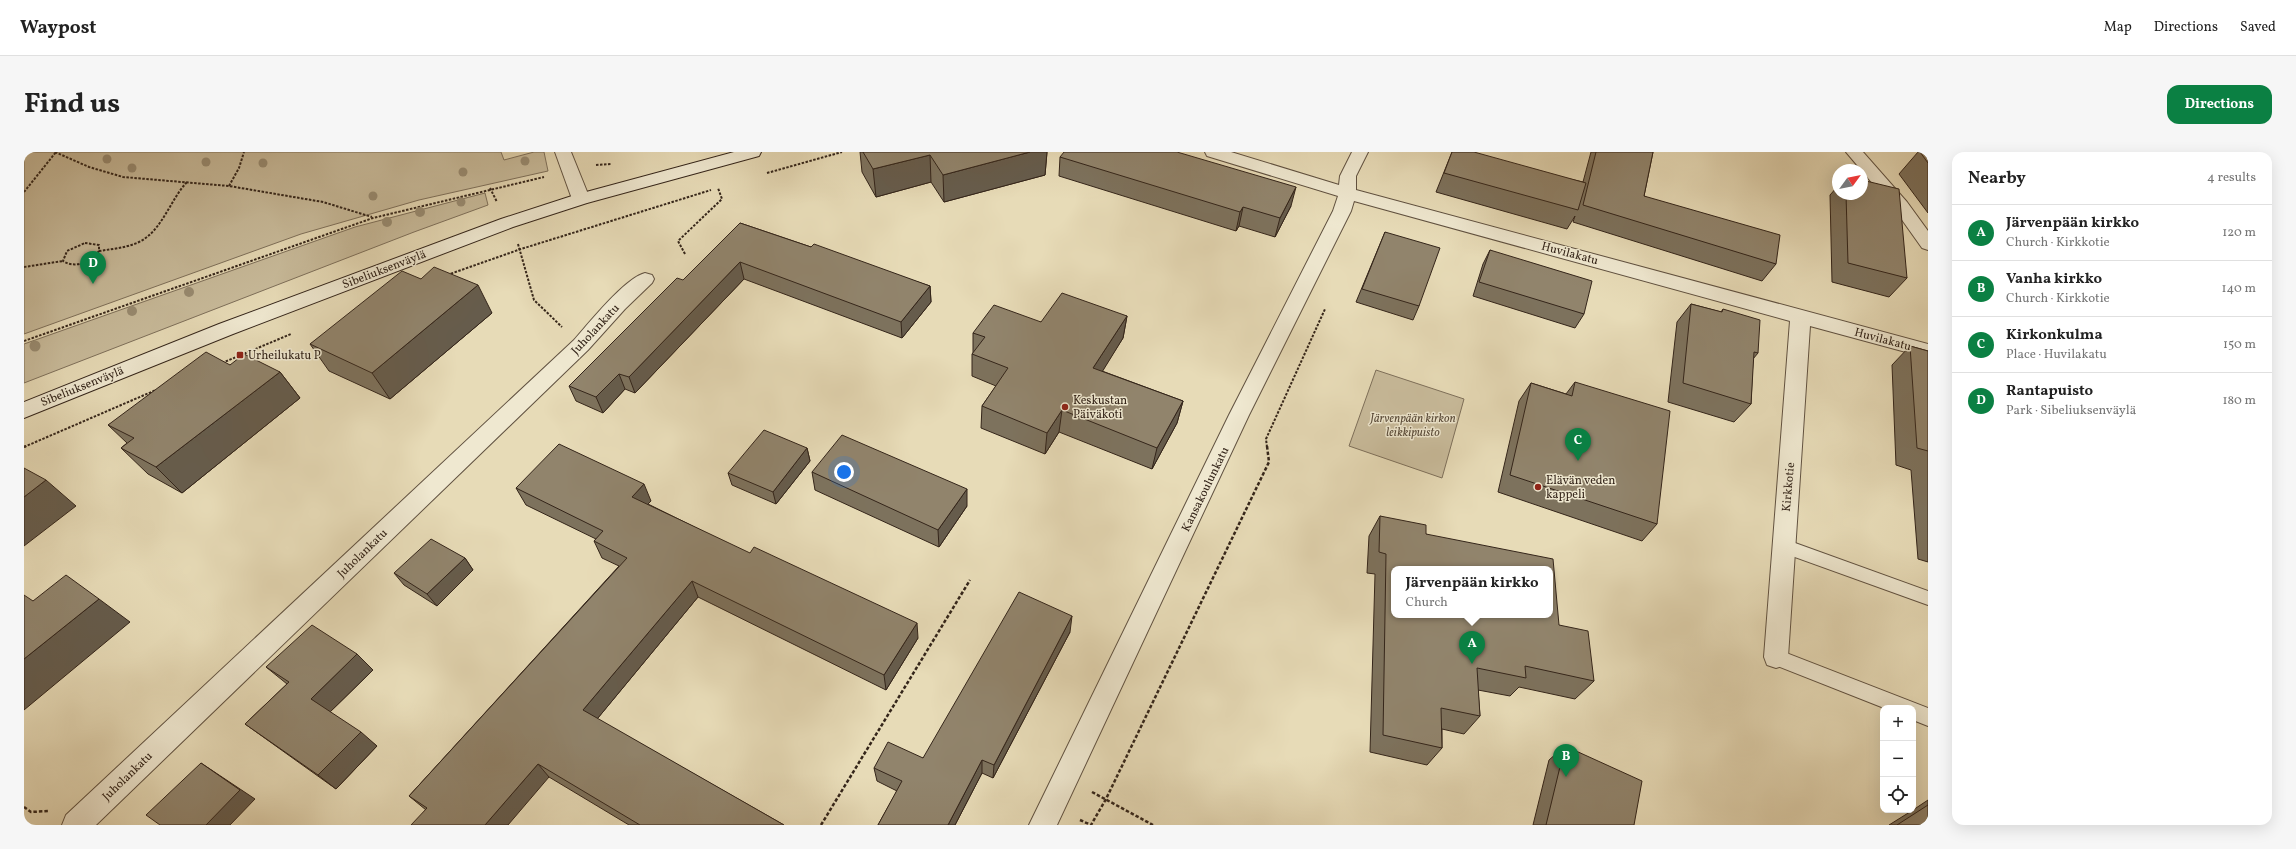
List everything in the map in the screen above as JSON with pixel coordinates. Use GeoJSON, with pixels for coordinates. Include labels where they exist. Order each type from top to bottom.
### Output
{"type":"FeatureCollection","features":[{"type":"Feature","properties":{"kind":"street"},"geometry":{"type":"LineString","coordinates":[[563,152],[581,199]]}},
{"type":"Feature","properties":{"kind":"street","name":"Sibeliuksenväylä"},"geometry":{"type":"LineString","coordinates":[[24,410],[226,328],[507,223],[581,199],[753,152]]}},
{"type":"Feature","properties":{"kind":"street","name":"Huvilakatu"},"geometry":{"type":"LineString","coordinates":[[1213,152],[1347,193],[1928,351]]}},
{"type":"Feature","properties":{"kind":"street","name":"Kansakoulunkatu"},"geometry":{"type":"LineString","coordinates":[[1043,825],[1235,427],[1239,415],[1342,211],[1347,193],[1348,176],[1360,152]]}},
{"type":"Feature","properties":{"kind":"street"},"geometry":{"type":"LineString","coordinates":[[1854,152],[1901,206],[1928,244]]}},
{"type":"Feature","properties":{"kind":"street","name":"Juholankatu"},"geometry":{"type":"LineString","coordinates":[[76,825],[581,345],[618,304],[645,279]]}},
{"type":"Feature","properties":{"kind":"street","name":"Kirkkotie"},"geometry":{"type":"LineString","coordinates":[[1776,657],[1800,341],[1800,316]]}},
{"type":"Feature","properties":{"kind":"lane"},"geometry":{"type":"LineString","coordinates":[[1784,546],[1928,598]]}},
{"type":"Feature","properties":{"kind":"lane"},"geometry":{"type":"LineString","coordinates":[[1776,657],[1898,705]]}},
{"type":"Feature","properties":{"kind":"lane"},"geometry":{"type":"LineString","coordinates":[[1916,712],[1928,717]]}},
{"type":"Feature","properties":{"kind":"path"},"geometry":{"type":"LineString","coordinates":[[24,192],[56,152],[89,166],[123,177],[229,186],[323,202],[373,218]]}},
{"type":"Feature","properties":{"kind":"path"},"geometry":{"type":"LineString","coordinates":[[229,186],[239,168],[244,152]]}},
{"type":"Feature","properties":{"kind":"path"},"geometry":{"type":"LineString","coordinates":[[761,174],[842,152]]}},
{"type":"Feature","properties":{"kind":"path"},"geometry":{"type":"LineString","coordinates":[[24,341],[373,218],[591,165],[615,164]]}},
{"type":"Feature","properties":{"kind":"path"},"geometry":{"type":"LineString","coordinates":[[24,267],[62,261],[69,264],[81,263],[92,258],[99,251],[129,245],[149,235],[179,190],[188,182]]}},
{"type":"Feature","properties":{"kind":"path"},"geometry":{"type":"LineString","coordinates":[[443,276],[521,249],[725,186]]}},
{"type":"Feature","properties":{"kind":"path"},"geometry":{"type":"LineString","coordinates":[[685,254],[678,241],[722,199],[718,188]]}},
{"type":"Feature","properties":{"kind":"path"},"geometry":{"type":"LineString","coordinates":[[62,261],[64,254],[79,244],[95,243],[98,245],[99,251]]}},
{"type":"Feature","properties":{"kind":"path"},"geometry":{"type":"LineString","coordinates":[[521,249],[534,300],[581,345]]}},
{"type":"Feature","properties":{"kind":"path"},"geometry":{"type":"LineString","coordinates":[[1074,817],[1091,825],[1106,799],[1269,462],[1266,439],[1327,305]]}},
{"type":"Feature","properties":{"kind":"path"},"geometry":{"type":"LineString","coordinates":[[218,365],[296,332]]}},
{"type":"Feature","properties":{"kind":"path"},"geometry":{"type":"LineString","coordinates":[[24,447],[160,389]]}},
{"type":"Feature","properties":{"kind":"path"},"geometry":{"type":"LineString","coordinates":[[821,825],[970,580]]}},
{"type":"Feature","properties":{"kind":"path"},"geometry":{"type":"LineString","coordinates":[[1106,799],[1153,825]]}},
{"type":"Feature","properties":{"kind":"green space"},"geometry":{"type":"Polygon","coordinates":[[[24,152],[501,152],[504,160],[534,152],[544,152],[548,171],[419,200],[301,234],[24,334],[24,152]]]}},
{"type":"Feature","properties":{"kind":"green space"},"geometry":{"type":"Polygon","coordinates":[[[485,193],[488,205],[414,232],[24,383],[24,344],[355,227],[485,193]]]}},
{"type":"Feature","properties":{"kind":"green space","name":"Järvenpään kirkon leikkipuisto"},"geometry":{"type":"Polygon","coordinates":[[[1376,370],[1464,399],[1442,478],[1349,446],[1376,370]]]}},
{"type":"Feature","properties":{"kind":"building"},"geometry":{"type":"Polygon","coordinates":[[[863,152],[1030,152],[943,175],[930,155],[873,169],[863,152]]]}},
{"type":"Feature","properties":{"kind":"building"},"geometry":{"type":"Polygon","coordinates":[[[1064,152],[1177,152],[1296,187],[1280,218],[1243,207],[1240,212],[1060,157],[1064,152]]]}},
{"type":"Feature","properties":{"kind":"building"},"geometry":{"type":"Polygon","coordinates":[[[1452,152],[1474,152],[1586,183],[1578,210],[1444,173],[1452,152]]]}},
{"type":"Feature","properties":{"kind":"building"},"geometry":{"type":"Polygon","coordinates":[[[1596,152],[1653,152],[1644,196],[1780,235],[1776,264],[1583,205],[1596,152]]]}},
{"type":"Feature","properties":{"kind":"building"},"geometry":{"type":"Polygon","coordinates":[[[1920,152],[1928,152],[1928,163],[1920,152]]]}},
{"type":"Feature","properties":{"kind":"building"},"geometry":{"type":"Polygon","coordinates":[[[1868,181],[1899,189],[1907,278],[1848,263],[1846,200],[1868,200],[1868,181]]]}},
{"type":"Feature","properties":{"kind":"building"},"geometry":{"type":"Polygon","coordinates":[[[740,223],[811,247],[814,244],[930,286],[901,322],[740,262],[629,377],[619,374],[596,397],[569,386],[677,278],[683,280],[740,223]]]}},
{"type":"Feature","properties":{"kind":"building"},"geometry":{"type":"Polygon","coordinates":[[[1385,232],[1440,248],[1419,306],[1362,289],[1385,232]]]}},
{"type":"Feature","properties":{"kind":"building"},"geometry":{"type":"Polygon","coordinates":[[[1490,250],[1592,281],[1584,314],[1479,282],[1490,250]]]}},
{"type":"Feature","properties":{"kind":"building"},"geometry":{"type":"Polygon","coordinates":[[[434,267],[478,285],[372,373],[310,344],[402,271],[421,279],[434,267]]]}},
{"type":"Feature","properties":{"kind":"building","name":"Keskustan Päiväkoti"},"geometry":{"type":"Polygon","coordinates":[[[1062,293],[1127,316],[1093,368],[1183,401],[1157,448],[1062,410],[1047,433],[982,406],[1008,368],[972,354],[985,337],[973,333],[994,305],[1041,322],[1062,293]]]}},
{"type":"Feature","properties":{"kind":"building"},"geometry":{"type":"Polygon","coordinates":[[[1691,304],[1722,312],[1723,309],[1760,320],[1758,353],[1754,352],[1751,404],[1683,383],[1691,304]]]}},
{"type":"Feature","properties":{"kind":"building"},"geometry":{"type":"Polygon","coordinates":[[[1910,346],[1928,351],[1928,451],[1917,448],[1910,346]]]}},
{"type":"Feature","properties":{"kind":"building"},"geometry":{"type":"Polygon","coordinates":[[[206,352],[230,365],[244,354],[280,372],[156,467],[121,448],[134,438],[108,425],[206,352]]]}},
{"type":"Feature","properties":{"kind":"building"},"geometry":{"type":"Polygon","coordinates":[[[1575,382],[1670,411],[1657,524],[1510,475],[1531,383],[1572,396],[1575,382]]]}},
{"type":"Feature","properties":{"kind":"building"},"geometry":{"type":"Polygon","coordinates":[[[764,430],[807,448],[773,492],[728,473],[764,430]]]}},
{"type":"Feature","properties":{"kind":"building"},"geometry":{"type":"Polygon","coordinates":[[[842,435],[967,489],[938,530],[812,472],[842,435]]]}},
{"type":"Feature","properties":{"kind":"building"},"geometry":{"type":"Polygon","coordinates":[[[559,444],[644,484],[632,497],[750,553],[754,547],[917,623],[884,675],[692,581],[583,710],[784,825],[640,825],[538,764],[485,825],[411,825],[427,808],[409,796],[627,558],[594,541],[603,531],[516,488],[559,444]]]}},
{"type":"Feature","properties":{"kind":"building"},"geometry":{"type":"Polygon","coordinates":[[[24,468],[46,480],[24,497],[24,468]]]}},
{"type":"Feature","properties":{"kind":"building"},"geometry":{"type":"Polygon","coordinates":[[[1380,516],[1426,525],[1426,534],[1553,559],[1559,625],[1588,631],[1594,681],[1525,666],[1526,678],[1477,668],[1480,716],[1441,708],[1442,748],[1383,735],[1386,554],[1379,552],[1380,516]]]}},
{"type":"Feature","properties":{"kind":"building"},"geometry":{"type":"Polygon","coordinates":[[[431,539],[465,558],[427,594],[394,573],[431,539]]]}},
{"type":"Feature","properties":{"kind":"building"},"geometry":{"type":"Polygon","coordinates":[[[66,575],[99,599],[24,659],[24,595],[33,601],[66,575]]]}},
{"type":"Feature","properties":{"kind":"building"},"geometry":{"type":"Polygon","coordinates":[[[1019,592],[1072,616],[994,765],[982,760],[948,825],[878,825],[902,781],[874,768],[888,742],[923,758],[1019,592]]]}},
{"type":"Feature","properties":{"kind":"building"},"geometry":{"type":"Polygon","coordinates":[[[312,625],[357,654],[311,699],[361,732],[318,775],[245,724],[289,682],[266,667],[312,625]]]}},
{"type":"Feature","properties":{"kind":"building"},"geometry":{"type":"Polygon","coordinates":[[[1565,746],[1642,781],[1634,825],[1546,825],[1565,746]]]}},
{"type":"Feature","properties":{"kind":"building"},"geometry":{"type":"Polygon","coordinates":[[[201,763],[240,790],[206,825],[160,825],[146,815],[201,763]]]}},
{"type":"Feature","properties":{"kind":"building"},"geometry":{"type":"Polygon","coordinates":[[[1928,805],[1928,825],[1897,825],[1916,813],[1928,805]]]}},
{"type":"Feature","properties":{"kind":"place","name":"Rantapuisto"},"geometry":{"type":"Point","coordinates":[93,284]}},
{"type":"Feature","properties":{"kind":"place","name":"Urheilukatu P"},"geometry":{"type":"Point","coordinates":[240,355]}},
{"type":"Feature","properties":{"kind":"place","name":"Keskustan Päiväkoti"},"geometry":{"type":"Point","coordinates":[1065,407]}},
{"type":"Feature","properties":{"kind":"place","name":"Kirkonkulma"},"geometry":{"type":"Point","coordinates":[1578,461]}},
{"type":"Feature","properties":{"kind":"place","name":"Elävän veden kappeli"},"geometry":{"type":"Point","coordinates":[1538,487]}},
{"type":"Feature","properties":{"kind":"place","name":"Järvenpään kirkko"},"geometry":{"type":"Point","coordinates":[1472,664]}},
{"type":"Feature","properties":{"kind":"place","name":"Vanha kirkko"},"geometry":{"type":"Point","coordinates":[1566,777]}}]}
